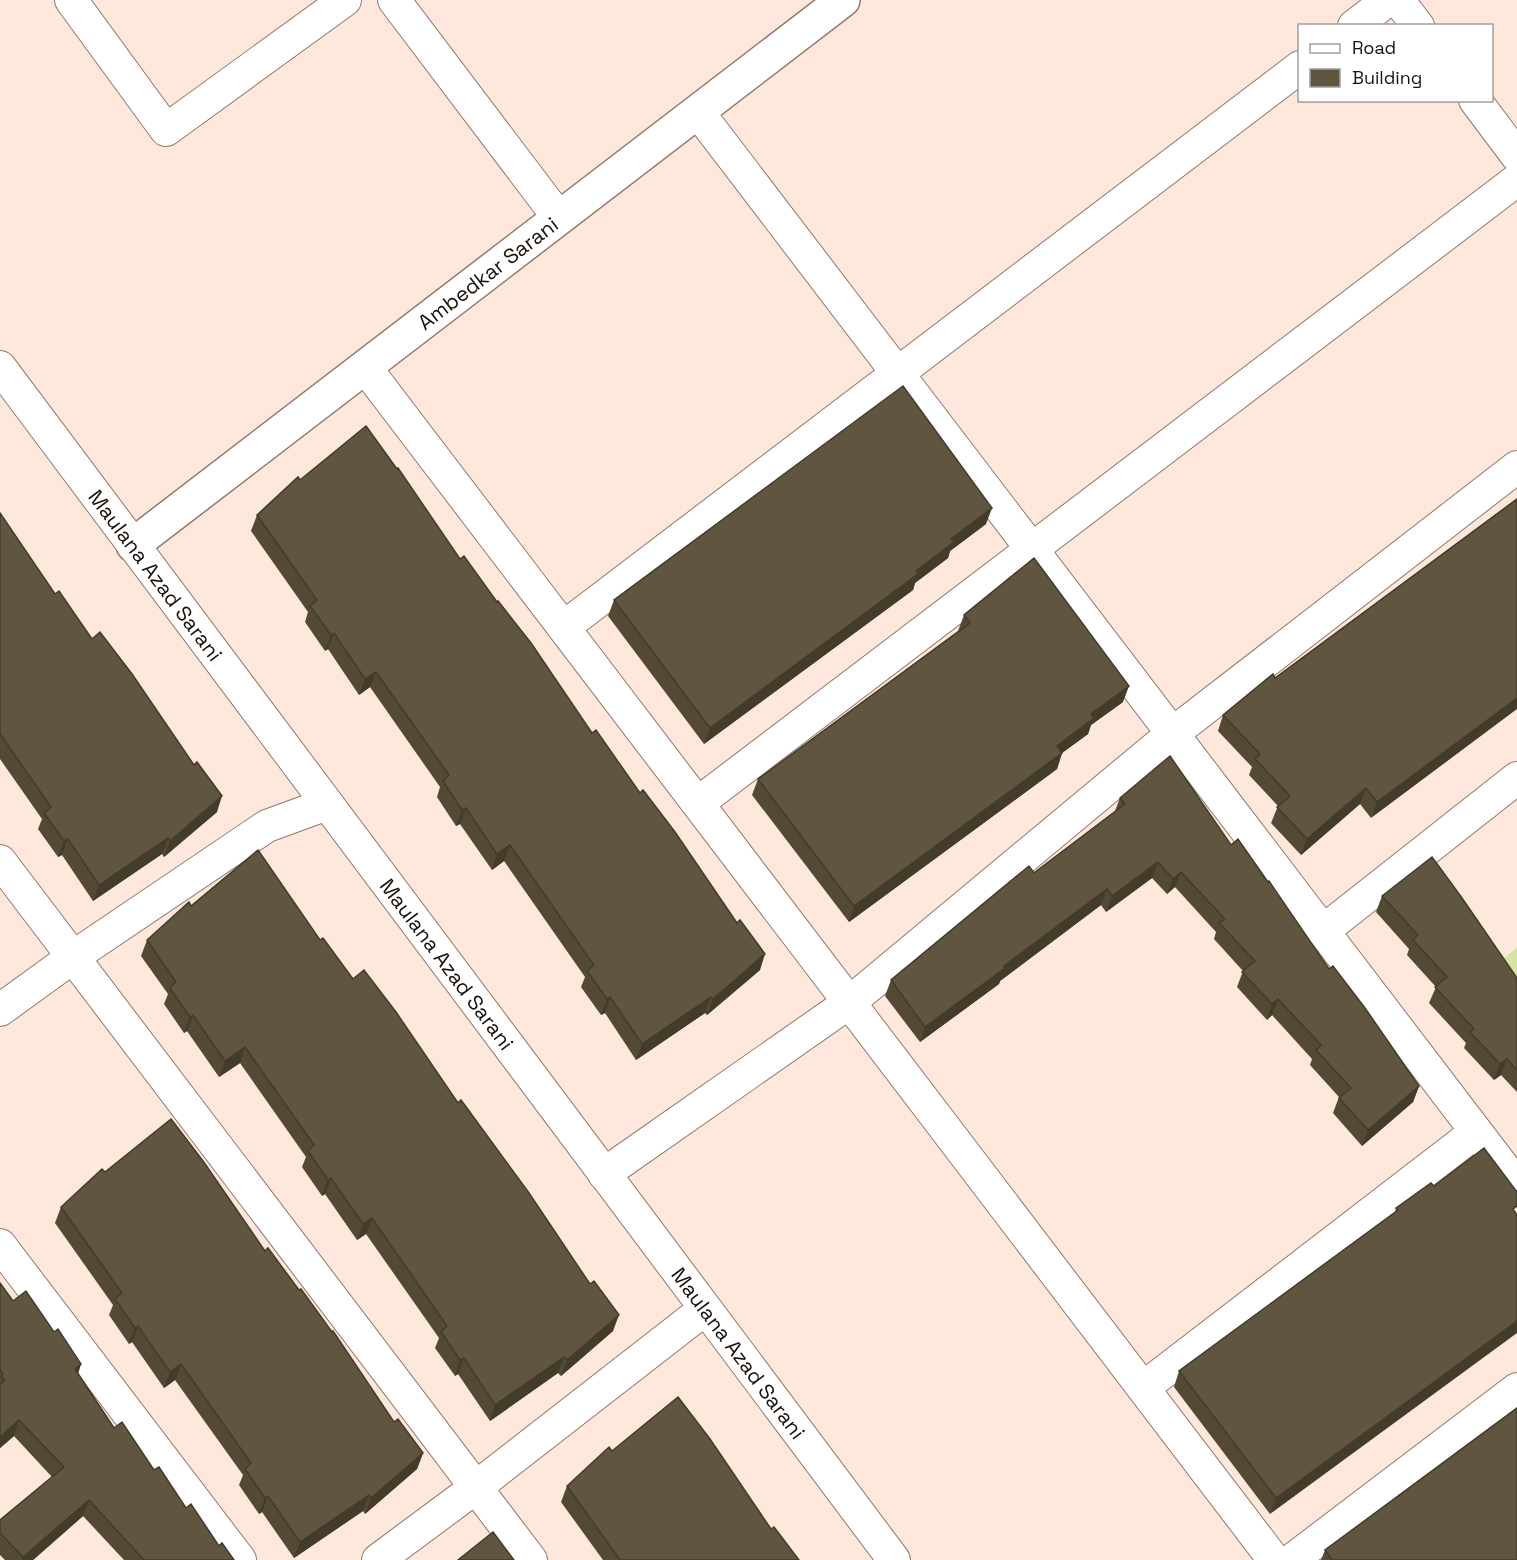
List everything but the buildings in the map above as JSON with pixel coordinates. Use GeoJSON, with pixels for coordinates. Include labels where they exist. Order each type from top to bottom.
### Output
{"type":"FeatureCollection","features":[{"type":"Feature","properties":{"kind":"street"},"geometry":{"type":"LineString","coordinates":[[71,0],[166,130],[345,0]]}},
{"type":"Feature","properties":{"kind":"street"},"geometry":{"type":"LineString","coordinates":[[394,0],[559,218]]}},
{"type":"Feature","properties":{"kind":"street","name":"Ambedkar Sarani"},"geometry":{"type":"LineString","coordinates":[[133,545],[843,0]]}},
{"type":"Feature","properties":{"kind":"street"},"geometry":{"type":"LineString","coordinates":[[1357,24],[1388,0]]}},
{"type":"Feature","properties":{"kind":"street"},"geometry":{"type":"LineString","coordinates":[[1398,0],[1416,24]]}},
{"type":"Feature","properties":{"kind":"street"},"geometry":{"type":"LineString","coordinates":[[564,627],[1298,68]]}},
{"type":"Feature","properties":{"kind":"street"},"geometry":{"type":"LineString","coordinates":[[1476,102],[1517,156]]}},
{"type":"Feature","properties":{"kind":"street"},"geometry":{"type":"LineString","coordinates":[[698,112],[1517,1185]]}},
{"type":"Feature","properties":{"kind":"street"},"geometry":{"type":"LineString","coordinates":[[698,803],[1517,180]]}},
{"type":"Feature","properties":{"kind":"street","name":"Maulana Azad Sarani"},"geometry":{"type":"LineString","coordinates":[[0,367],[894,1560]]}},
{"type":"Feature","properties":{"kind":"street"},"geometry":{"type":"LineString","coordinates":[[365,367],[1274,1560]]}},
{"type":"Feature","properties":{"kind":"street"},"geometry":{"type":"LineString","coordinates":[[604,1174],[850,1002],[1172,734],[1517,467]]}},
{"type":"Feature","properties":{"kind":"street"},"geometry":{"type":"LineString","coordinates":[[1323,931],[1517,778]]}},
{"type":"Feature","properties":{"kind":"street"},"geometry":{"type":"LineString","coordinates":[[0,1010],[73,957],[267,826],[327,804]]}},
{"type":"Feature","properties":{"kind":"street"},"geometry":{"type":"LineString","coordinates":[[0,861],[531,1560]]}},
{"type":"Feature","properties":{"kind":"street"},"geometry":{"type":"LineString","coordinates":[[1143,1388],[1476,1132]]}},
{"type":"Feature","properties":{"kind":"street"},"geometry":{"type":"LineString","coordinates":[[0,1245],[240,1560]]}},
{"type":"Feature","properties":{"kind":"street"},"geometry":{"type":"LineString","coordinates":[[378,1560],[476,1488],[705,1309]]}},
{"type":"Feature","properties":{"kind":"street"},"geometry":{"type":"LineString","coordinates":[[1292,1560],[1517,1389]]}},
{"type":"Feature","properties":{"kind":"green space"},"geometry":{"type":"Polygon","coordinates":[[[1517,948],[1517,997],[1492,967],[1517,948]]]}}]}
